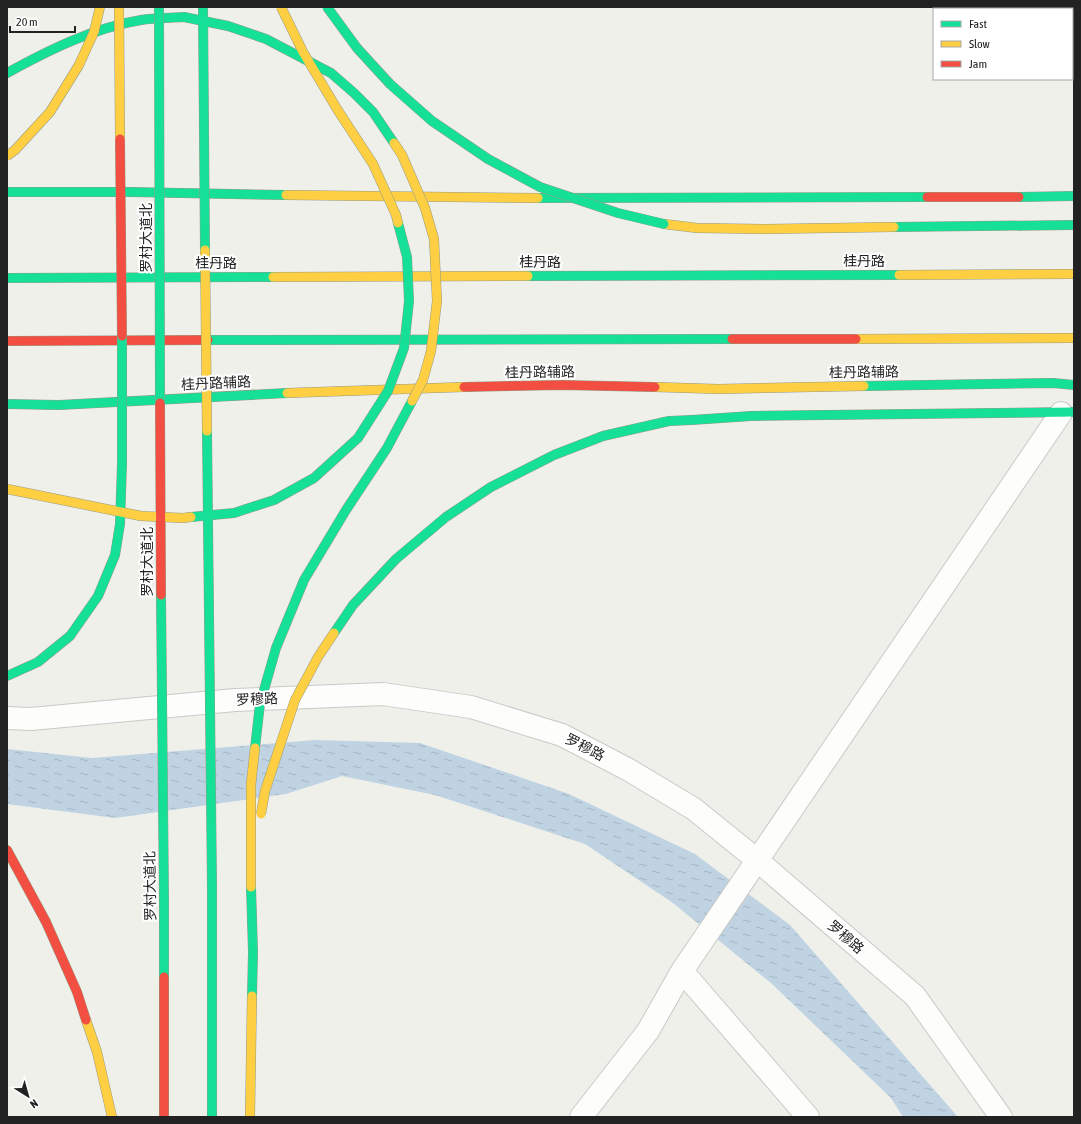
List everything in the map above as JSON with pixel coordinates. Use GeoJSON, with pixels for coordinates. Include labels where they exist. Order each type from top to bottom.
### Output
{"type":"FeatureCollection","features":[{"type":"Feature","properties":{"kind":"main road"},"geometry":{"type":"LineString","coordinates":[[7,156],[15,150],[50,112],[79,65],[94,32],[100,7]]}},
{"type":"Feature","properties":{"kind":"main road"},"geometry":{"type":"LineString","coordinates":[[7,676],[38,662],[70,636],[98,596],[115,555],[120,524],[122,464],[119,7]]}},
{"type":"Feature","properties":{"kind":"main road","name":"罗村大道北"},"geometry":{"type":"LineString","coordinates":[[159,7],[161,761],[164,901],[164,1117]]}},
{"type":"Feature","properties":{"kind":"main road"},"geometry":{"type":"LineString","coordinates":[[203,7],[212,887],[212,1117]]}},
{"type":"Feature","properties":{"kind":"main road"},"geometry":{"type":"LineString","coordinates":[[7,489],[140,516],[183,518],[234,513],[274,500],[314,478],[358,438],[388,391],[404,348],[409,301],[407,258],[396,215],[372,164],[303,52],[280,7]]}},
{"type":"Feature","properties":{"kind":"main road"},"geometry":{"type":"LineString","coordinates":[[328,7],[357,48],[390,84],[432,121],[488,159],[540,187],[618,213],[664,224],[697,228],[766,229],[1074,225]]}},
{"type":"Feature","properties":{"kind":"main road"},"geometry":{"type":"LineString","coordinates":[[7,73],[60,46],[106,29],[142,20],[184,17],[228,26],[266,40],[331,73],[373,112],[402,155],[425,208],[434,239],[437,302],[431,351],[423,380],[387,448],[346,510],[304,580],[274,655],[260,704],[251,784],[251,887],[253,952],[250,1117]]}},
{"type":"Feature","properties":{"kind":"main road"},"geometry":{"type":"LineString","coordinates":[[7,192],[98,191],[499,198],[876,198],[1074,196]]}},
{"type":"Feature","properties":{"kind":"main road","name":"桂丹路"},"geometry":{"type":"LineString","coordinates":[[7,278],[1074,274]]}},
{"type":"Feature","properties":{"kind":"main road"},"geometry":{"type":"LineString","coordinates":[[7,341],[1074,338]]}},
{"type":"Feature","properties":{"kind":"main road","name":"桂丹路辅路"},"geometry":{"type":"LineString","coordinates":[[7,404],[59,405],[321,391],[554,386],[718,389],[1053,383],[1074,385]]}},
{"type":"Feature","properties":{"kind":"main road"},"geometry":{"type":"LineString","coordinates":[[251,887],[264,791],[296,700],[318,657],[353,605],[391,565],[446,517],[491,487],[554,455],[603,436],[669,422],[751,416],[1068,413]]}},
{"type":"Feature","properties":{"kind":"main road"},"geometry":{"type":"LineString","coordinates":[[7,850],[46,922],[77,992],[95,1044],[112,1117]]}},
{"type":"Feature","properties":{"kind":"street"},"geometry":{"type":"LineString","coordinates":[[581,1117],[648,1031],[682,971],[757,860],[1068,413]]}},
{"type":"Feature","properties":{"kind":"street","name":"罗穆路"},"geometry":{"type":"LineString","coordinates":[[7,718],[31,719],[235,700],[383,694],[471,707],[562,735],[629,770],[694,809],[757,860],[915,996],[1001,1117]]}},
{"type":"Feature","properties":{"kind":"street"},"geometry":{"type":"LineString","coordinates":[[682,971],[808,1117]]}},
{"type":"Feature","properties":{"kind":"water"},"geometry":{"type":"Polygon","coordinates":[[[315,740],[420,743],[569,794],[695,854],[790,925],[958,1117],[903,1117],[891,1098],[772,984],[673,903],[585,844],[435,795],[342,776],[286,794],[115,818],[7,804],[7,749],[92,758],[315,740]]]}},
{"type":"Feature","properties":{"kind":"traffic: fast"},"geometry":{"type":"LineString","coordinates":[[159,7],[160,403]]}},
{"type":"Feature","properties":{"kind":"traffic: fast"},"geometry":{"type":"LineString","coordinates":[[203,7],[205,250]]}},
{"type":"Feature","properties":{"kind":"traffic: fast"},"geometry":{"type":"LineString","coordinates":[[327,7],[357,48],[390,84],[432,121],[488,159],[540,187],[618,213],[664,224]]}},
{"type":"Feature","properties":{"kind":"traffic: fast"},"geometry":{"type":"LineString","coordinates":[[7,73],[55,48],[106,28],[141,20],[184,17]]}},
{"type":"Feature","properties":{"kind":"traffic: fast"},"geometry":{"type":"LineString","coordinates":[[184,17],[228,26],[266,39],[331,73],[373,112],[394,143]]}},
{"type":"Feature","properties":{"kind":"traffic: fast"},"geometry":{"type":"LineString","coordinates":[[7,192],[130,192],[286,195]]}},
{"type":"Feature","properties":{"kind":"traffic: fast"},"geometry":{"type":"LineString","coordinates":[[1019,197],[1074,196]]}},
{"type":"Feature","properties":{"kind":"traffic: fast"},"geometry":{"type":"LineString","coordinates":[[538,198],[927,197]]}},
{"type":"Feature","properties":{"kind":"traffic: fast"},"geometry":{"type":"LineString","coordinates":[[191,517],[234,513],[274,500],[314,478],[358,438],[388,391],[404,348],[409,301],[407,257],[398,223]]}},
{"type":"Feature","properties":{"kind":"traffic: fast"},"geometry":{"type":"LineString","coordinates":[[894,227],[1074,225]]}},
{"type":"Feature","properties":{"kind":"traffic: fast"},"geometry":{"type":"LineString","coordinates":[[528,276],[899,275]]}},
{"type":"Feature","properties":{"kind":"traffic: fast"},"geometry":{"type":"LineString","coordinates":[[7,278],[273,277]]}},
{"type":"Feature","properties":{"kind":"traffic: fast"},"geometry":{"type":"LineString","coordinates":[[70,636],[98,596],[115,555],[120,524],[122,464],[122,336]]}},
{"type":"Feature","properties":{"kind":"traffic: fast"},"geometry":{"type":"LineString","coordinates":[[208,340],[732,339]]}},
{"type":"Feature","properties":{"kind":"traffic: fast"},"geometry":{"type":"LineString","coordinates":[[864,386],[1053,383],[1074,385]]}},
{"type":"Feature","properties":{"kind":"traffic: fast"},"geometry":{"type":"LineString","coordinates":[[7,404],[59,405],[287,393]]}},
{"type":"Feature","properties":{"kind":"traffic: fast"},"geometry":{"type":"LineString","coordinates":[[255,748],[260,704],[276,648],[304,580],[346,510],[387,448],[412,401]]}},
{"type":"Feature","properties":{"kind":"traffic: fast"},"geometry":{"type":"LineString","coordinates":[[692,420],[751,416],[1074,412]]}},
{"type":"Feature","properties":{"kind":"traffic: fast"},"geometry":{"type":"LineString","coordinates":[[334,633],[353,605],[396,559],[446,517],[491,487],[554,455],[603,436],[669,421],[692,420]]}},
{"type":"Feature","properties":{"kind":"traffic: fast"},"geometry":{"type":"LineString","coordinates":[[207,431],[212,887]]}},
{"type":"Feature","properties":{"kind":"traffic: fast"},"geometry":{"type":"LineString","coordinates":[[161,595],[164,901]]}},
{"type":"Feature","properties":{"kind":"traffic: fast"},"geometry":{"type":"LineString","coordinates":[[7,676],[38,662],[70,636]]}},
{"type":"Feature","properties":{"kind":"traffic: fast"},"geometry":{"type":"LineString","coordinates":[[212,887],[212,1117]]}},
{"type":"Feature","properties":{"kind":"traffic: fast"},"geometry":{"type":"LineString","coordinates":[[251,887],[253,952],[252,996]]}},
{"type":"Feature","properties":{"kind":"traffic: fast"},"geometry":{"type":"LineString","coordinates":[[164,901],[164,977]]}},
{"type":"Feature","properties":{"kind":"traffic: slow"},"geometry":{"type":"LineString","coordinates":[[7,156],[15,150],[50,112],[79,65],[94,32],[100,7]]}},
{"type":"Feature","properties":{"kind":"traffic: slow"},"geometry":{"type":"LineString","coordinates":[[119,7],[120,139]]}},
{"type":"Feature","properties":{"kind":"traffic: slow"},"geometry":{"type":"LineString","coordinates":[[281,7],[303,52],[337,109],[373,164],[396,215],[398,223]]}},
{"type":"Feature","properties":{"kind":"traffic: slow"},"geometry":{"type":"LineString","coordinates":[[394,143],[402,155],[425,208],[434,239],[437,301],[431,351],[423,380],[412,401]]}},
{"type":"Feature","properties":{"kind":"traffic: slow"},"geometry":{"type":"LineString","coordinates":[[286,195],[538,198]]}},
{"type":"Feature","properties":{"kind":"traffic: slow"},"geometry":{"type":"LineString","coordinates":[[664,224],[697,228],[766,229],[894,227]]}},
{"type":"Feature","properties":{"kind":"traffic: slow"},"geometry":{"type":"LineString","coordinates":[[205,250],[207,431]]}},
{"type":"Feature","properties":{"kind":"traffic: slow"},"geometry":{"type":"LineString","coordinates":[[899,275],[1074,274]]}},
{"type":"Feature","properties":{"kind":"traffic: slow"},"geometry":{"type":"LineString","coordinates":[[273,277],[528,276]]}},
{"type":"Feature","properties":{"kind":"traffic: slow"},"geometry":{"type":"LineString","coordinates":[[856,339],[1074,338]]}},
{"type":"Feature","properties":{"kind":"traffic: slow"},"geometry":{"type":"LineString","coordinates":[[655,387],[718,389],[864,386]]}},
{"type":"Feature","properties":{"kind":"traffic: slow"},"geometry":{"type":"LineString","coordinates":[[287,393],[464,387]]}},
{"type":"Feature","properties":{"kind":"traffic: slow"},"geometry":{"type":"LineString","coordinates":[[7,489],[141,516],[191,517]]}},
{"type":"Feature","properties":{"kind":"traffic: slow"},"geometry":{"type":"LineString","coordinates":[[261,814],[265,791],[295,700],[318,657],[334,633]]}},
{"type":"Feature","properties":{"kind":"traffic: slow"},"geometry":{"type":"LineString","coordinates":[[251,887],[251,784],[255,748]]}},
{"type":"Feature","properties":{"kind":"traffic: slow"},"geometry":{"type":"LineString","coordinates":[[250,1117],[252,996]]}},
{"type":"Feature","properties":{"kind":"traffic: slow"},"geometry":{"type":"LineString","coordinates":[[86,1020],[97,1052],[112,1117]]}},
{"type":"Feature","properties":{"kind":"traffic: jam"},"geometry":{"type":"LineString","coordinates":[[120,139],[122,336]]}},
{"type":"Feature","properties":{"kind":"traffic: jam"},"geometry":{"type":"LineString","coordinates":[[927,197],[1019,197]]}},
{"type":"Feature","properties":{"kind":"traffic: jam"},"geometry":{"type":"LineString","coordinates":[[732,339],[856,339]]}},
{"type":"Feature","properties":{"kind":"traffic: jam"},"geometry":{"type":"LineString","coordinates":[[7,341],[208,340]]}},
{"type":"Feature","properties":{"kind":"traffic: jam"},"geometry":{"type":"LineString","coordinates":[[464,387],[562,385],[655,387]]}},
{"type":"Feature","properties":{"kind":"traffic: jam"},"geometry":{"type":"LineString","coordinates":[[160,403],[161,595]]}},
{"type":"Feature","properties":{"kind":"traffic: jam"},"geometry":{"type":"LineString","coordinates":[[7,850],[46,922],[77,992],[86,1020]]}},
{"type":"Feature","properties":{"kind":"traffic: jam"},"geometry":{"type":"LineString","coordinates":[[164,977],[164,1117]]}}]}
